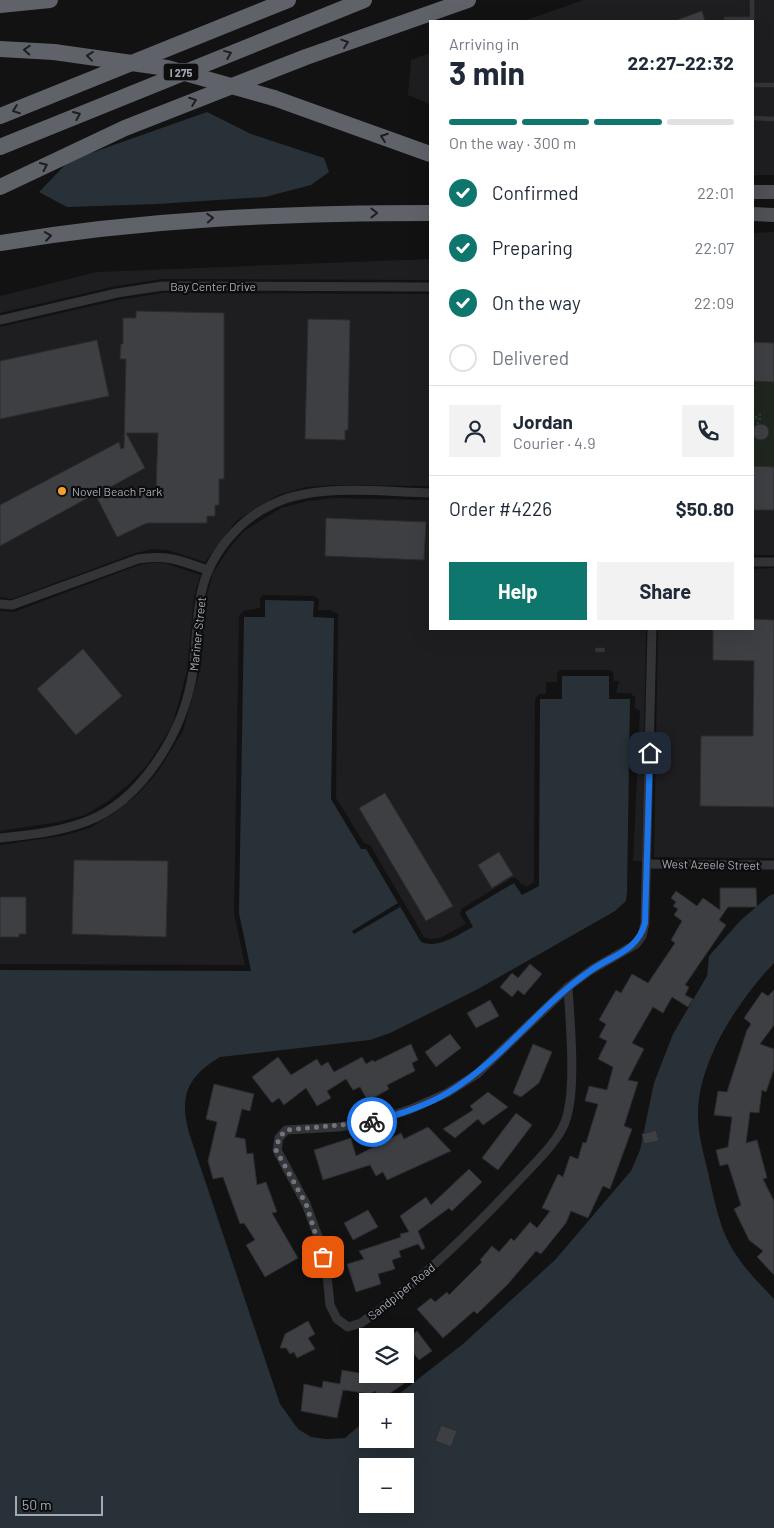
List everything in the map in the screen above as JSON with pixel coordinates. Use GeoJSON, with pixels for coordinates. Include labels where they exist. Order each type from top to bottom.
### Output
{"type":"FeatureCollection","features":[{"type":"Feature","properties":{"kind":"highway"},"geometry":{"type":"LineString","coordinates":[[0,6],[50,0]]}},
{"type":"Feature","properties":{"kind":"highway","name":"I 275"},"geometry":{"type":"LineString","coordinates":[[0,116],[288,0]]}},
{"type":"Feature","properties":{"kind":"highway","name":"I 275"},"geometry":{"type":"LineString","coordinates":[[0,147],[364,0]]}},
{"type":"Feature","properties":{"kind":"highway"},"geometry":{"type":"LineString","coordinates":[[0,187],[125,128],[306,57],[468,0]]}},
{"type":"Feature","properties":{"kind":"highway"},"geometry":{"type":"LineString","coordinates":[[0,49],[54,52],[168,68],[274,98],[429,154]]}},
{"type":"Feature","properties":{"kind":"highway"},"geometry":{"type":"LineString","coordinates":[[0,244],[123,226],[210,218],[305,214],[429,213]]}},
{"type":"Feature","properties":{"kind":"main road"},"geometry":{"type":"LineString","coordinates":[[754,192],[774,192]]}},
{"type":"Feature","properties":{"kind":"main road"},"geometry":{"type":"LineString","coordinates":[[754,214],[774,214]]}},
{"type":"Feature","properties":{"kind":"street","name":"Bay Center Drive"},"geometry":{"type":"LineString","coordinates":[[0,320],[117,293],[162,286],[429,287]]}},
{"type":"Feature","properties":{"kind":"street","name":"Mariner Street"},"geometry":{"type":"LineString","coordinates":[[0,838],[60,829],[87,822],[133,790],[152,768],[178,729],[187,700],[193,672],[200,598],[207,570],[223,546],[240,526],[255,514],[279,502],[306,494],[334,492],[429,493]]}},
{"type":"Feature","properties":{"kind":"street"},"geometry":{"type":"LineString","coordinates":[[0,604],[12,605],[138,559],[154,556],[172,558],[207,570]]}},
{"type":"Feature","properties":{"kind":"street"},"geometry":{"type":"LineString","coordinates":[[754,562],[774,562]]}},
{"type":"Feature","properties":{"kind":"street"},"geometry":{"type":"LineString","coordinates":[[648,864],[652,630]]}},
{"type":"Feature","properties":{"kind":"street","name":"West Azeele Street"},"geometry":{"type":"LineString","coordinates":[[648,864],[774,865]]}},
{"type":"Feature","properties":{"kind":"street","name":"Sandpiper Road"},"geometry":{"type":"LineString","coordinates":[[568,987],[570,1109],[564,1125],[540,1158],[475,1227],[426,1272],[380,1309],[361,1323],[348,1327],[337,1319],[330,1305],[327,1275],[319,1239],[306,1204],[276,1150],[279,1138],[286,1130],[373,1122],[447,1093],[477,1074],[568,987],[592,970],[636,944],[642,936],[645,923],[648,864]]}},
{"type":"Feature","properties":{"kind":"lane"},"geometry":{"type":"LineString","coordinates":[[726,20],[752,19],[752,0]]}},
{"type":"Feature","properties":{"kind":"lane"},"geometry":{"type":"LineString","coordinates":[[754,85],[774,85]]}},
{"type":"Feature","properties":{"kind":"lane"},"geometry":{"type":"LineString","coordinates":[[754,118],[774,119]]}},
{"type":"Feature","properties":{"kind":"lane"},"geometry":{"type":"LineString","coordinates":[[597,650],[603,650]]}},
{"type":"Feature","properties":{"kind":"path"},"geometry":{"type":"LineString","coordinates":[[758,414],[761,415],[761,419],[756,418],[758,424]]}},
{"type":"Feature","properties":{"kind":"shaded area"},"geometry":{"type":"Polygon","coordinates":[[[584,0],[774,0],[774,175],[754,175],[754,20],[526,20],[584,0]]]}},
{"type":"Feature","properties":{"kind":"shaded area"},"geometry":{"type":"Polygon","coordinates":[[[429,53],[429,104],[408,95],[411,60],[429,53]]]}},
{"type":"Feature","properties":{"kind":"shaded area"},"geometry":{"type":"Polygon","coordinates":[[[207,112],[251,134],[324,158],[329,172],[311,185],[265,197],[157,204],[67,207],[39,192],[66,164],[91,153],[207,112]]]}},
{"type":"Feature","properties":{"kind":"shaded area"},"geometry":{"type":"Polygon","coordinates":[[[774,232],[774,376],[754,375],[754,233],[774,232]]]}},
{"type":"Feature","properties":{"kind":"shaded area"},"geometry":{"type":"Polygon","coordinates":[[[429,259],[429,280],[162,279],[116,286],[0,313],[0,296],[97,272],[429,259]]]}},
{"type":"Feature","properties":{"kind":"shaded area"},"geometry":{"type":"Polygon","coordinates":[[[163,293],[429,294],[429,486],[335,485],[306,487],[278,495],[236,521],[205,562],[167,550],[153,549],[136,553],[12,599],[0,597],[0,327],[118,300],[163,293]]]}},
{"type":"Feature","properties":{"kind":"shaded area"},"geometry":{"type":"Polygon","coordinates":[[[754,381],[774,382],[774,467],[754,466],[754,381]]]}},
{"type":"Feature","properties":{"kind":"shaded area"},"geometry":{"type":"Polygon","coordinates":[[[754,472],[774,472],[774,555],[754,555],[754,472]]]}},
{"type":"Feature","properties":{"kind":"shaded area"},"geometry":{"type":"Polygon","coordinates":[[[335,498],[429,500],[429,630],[646,630],[642,861],[633,861],[640,711],[635,708],[635,697],[630,693],[616,693],[619,681],[614,681],[613,672],[609,670],[560,670],[557,674],[557,682],[546,682],[546,694],[539,694],[535,699],[534,882],[526,887],[516,878],[512,878],[461,909],[460,914],[466,924],[442,937],[431,939],[424,937],[370,845],[364,843],[336,798],[338,614],[330,610],[318,610],[319,600],[315,596],[264,595],[260,598],[260,608],[243,611],[239,617],[234,913],[245,965],[0,964],[0,845],[62,836],[90,828],[114,813],[137,795],[157,773],[183,731],[199,673],[206,599],[213,573],[228,550],[244,531],[281,508],[308,501],[335,498]]]}},
{"type":"Feature","properties":{"kind":"shaded area"},"geometry":{"type":"Polygon","coordinates":[[[164,563],[200,575],[194,597],[187,671],[172,726],[148,764],[129,784],[108,801],[85,815],[59,822],[0,831],[0,611],[14,612],[139,565],[164,563]]]}},
{"type":"Feature","properties":{"kind":"shaded area"},"geometry":{"type":"Polygon","coordinates":[[[774,568],[774,858],[654,857],[658,630],[754,630],[754,569],[774,568]]]}},
{"type":"Feature","properties":{"kind":"shaded area"},"geometry":{"type":"Polygon","coordinates":[[[265,600],[314,601],[313,617],[334,618],[331,799],[361,849],[366,849],[421,942],[428,944],[448,940],[473,927],[465,912],[514,883],[522,895],[539,886],[540,699],[562,699],[562,676],[609,676],[609,699],[630,699],[627,892],[626,901],[615,911],[478,989],[390,1033],[370,1040],[220,1057],[200,1072],[188,1089],[185,1108],[189,1133],[280,1404],[298,1429],[311,1437],[326,1439],[345,1438],[359,1426],[359,1448],[414,1448],[414,1393],[400,1393],[463,1344],[555,1260],[631,1171],[640,1150],[654,1083],[673,1034],[707,976],[709,956],[740,921],[769,896],[774,894],[774,963],[760,978],[734,1014],[712,1054],[704,1075],[698,1117],[699,1132],[715,1205],[728,1242],[752,1276],[774,1299],[774,1528],[0,1528],[0,970],[251,971],[239,913],[244,617],[265,617],[265,600]]]}},
{"type":"Feature","properties":{"kind":"pier"},"geometry":{"type":"Polygon","coordinates":[[[398,903],[400,907],[354,934],[352,931],[398,903]]]}},
{"type":"Feature","properties":{"kind":"building"},"geometry":{"type":"Polygon","coordinates":[[[702,11],[705,20],[677,20],[702,11]]]}},
{"type":"Feature","properties":{"kind":"building"},"geometry":{"type":"Polygon","coordinates":[[[136,311],[224,313],[224,479],[219,479],[219,505],[215,505],[215,516],[207,516],[207,523],[147,523],[117,537],[95,494],[0,546],[0,505],[119,442],[121,449],[124,448],[126,359],[120,359],[121,344],[123,344],[123,318],[136,318],[136,311]],[[126,433],[145,468],[107,489],[156,489],[158,433],[126,433]]]}},
{"type":"Feature","properties":{"kind":"building"},"geometry":{"type":"Polygon","coordinates":[[[308,319],[350,320],[348,430],[345,430],[345,440],[305,439],[308,319]]]}},
{"type":"Feature","properties":{"kind":"building"},"geometry":{"type":"Polygon","coordinates":[[[97,340],[109,396],[0,419],[0,361],[97,340]]]}},
{"type":"Feature","properties":{"kind":"building"},"geometry":{"type":"Polygon","coordinates":[[[754,342],[774,343],[774,382],[754,381],[754,342]]]}},
{"type":"Feature","properties":{"kind":"building"},"geometry":{"type":"Polygon","coordinates":[[[758,425],[764,425],[768,429],[768,435],[764,439],[758,439],[754,435],[754,429],[758,425]]]}},
{"type":"Feature","properties":{"kind":"building"},"geometry":{"type":"Polygon","coordinates":[[[754,466],[774,467],[774,510],[754,510],[754,466]]]}},
{"type":"Feature","properties":{"kind":"building"},"geometry":{"type":"Polygon","coordinates":[[[326,518],[426,522],[424,560],[325,556],[326,518]]]}},
{"type":"Feature","properties":{"kind":"building"},"geometry":{"type":"Polygon","coordinates":[[[754,619],[774,620],[774,807],[700,806],[701,736],[753,736],[754,661],[713,660],[713,630],[754,630],[754,619]]]}},
{"type":"Feature","properties":{"kind":"building"},"geometry":{"type":"Polygon","coordinates":[[[83,649],[122,696],[76,735],[37,689],[83,649]]]}},
{"type":"Feature","properties":{"kind":"building"},"geometry":{"type":"Polygon","coordinates":[[[385,793],[453,906],[426,921],[359,808],[385,793]]]}},
{"type":"Feature","properties":{"kind":"building"},"geometry":{"type":"Polygon","coordinates":[[[499,852],[513,875],[492,888],[478,865],[499,852]]]}},
{"type":"Feature","properties":{"kind":"building"},"geometry":{"type":"Polygon","coordinates":[[[74,860],[168,861],[166,937],[72,934],[74,860]]]}},
{"type":"Feature","properties":{"kind":"building"},"geometry":{"type":"Polygon","coordinates":[[[720,888],[756,888],[757,907],[728,907],[719,920],[726,925],[685,985],[689,987],[685,995],[693,999],[688,1007],[672,997],[663,1013],[653,1007],[632,1043],[644,1049],[628,1080],[638,1082],[624,1126],[632,1129],[610,1189],[603,1186],[588,1218],[571,1211],[566,1223],[541,1254],[536,1251],[508,1284],[477,1314],[474,1311],[443,1338],[417,1309],[431,1298],[435,1302],[447,1292],[449,1295],[482,1262],[480,1260],[492,1246],[499,1252],[511,1238],[514,1241],[530,1222],[537,1228],[550,1211],[542,1208],[558,1174],[563,1177],[570,1156],[578,1159],[583,1142],[586,1143],[598,1104],[585,1101],[589,1086],[607,1090],[613,1067],[598,1059],[607,1041],[599,1037],[606,1024],[599,1020],[616,990],[621,993],[632,974],[648,983],[675,943],[671,940],[682,921],[674,915],[678,909],[673,906],[676,902],[671,898],[676,891],[697,906],[703,898],[720,910],[720,888]]]}},
{"type":"Feature","properties":{"kind":"building"},"geometry":{"type":"Polygon","coordinates":[[[0,897],[26,897],[26,934],[19,934],[19,937],[0,937],[0,897]]]}},
{"type":"Feature","properties":{"kind":"building"},"geometry":{"type":"Polygon","coordinates":[[[530,964],[542,974],[524,995],[518,990],[512,997],[500,987],[512,973],[518,978],[530,964]]]}},
{"type":"Feature","properties":{"kind":"building"},"geometry":{"type":"Polygon","coordinates":[[[774,990],[774,1025],[760,1044],[774,1049],[774,1069],[766,1092],[762,1090],[759,1113],[750,1112],[746,1143],[757,1140],[767,1178],[763,1179],[774,1201],[774,1275],[757,1257],[763,1251],[749,1240],[734,1209],[741,1205],[728,1164],[720,1166],[716,1150],[728,1147],[732,1117],[714,1115],[718,1091],[727,1092],[747,1030],[751,1024],[744,1018],[762,992],[768,996],[774,990]]]}},
{"type":"Feature","properties":{"kind":"building"},"geometry":{"type":"Polygon","coordinates":[[[490,1000],[499,1016],[476,1028],[467,1013],[490,1000]]]}},
{"type":"Feature","properties":{"kind":"building"},"geometry":{"type":"Polygon","coordinates":[[[450,1034],[461,1048],[436,1067],[425,1052],[450,1034]]]}},
{"type":"Feature","properties":{"kind":"building"},"geometry":{"type":"Polygon","coordinates":[[[411,1044],[418,1060],[412,1063],[415,1071],[387,1085],[389,1089],[368,1101],[360,1087],[353,1090],[346,1079],[327,1091],[331,1098],[317,1106],[306,1088],[284,1105],[279,1098],[272,1103],[252,1077],[278,1057],[291,1075],[317,1059],[321,1066],[328,1062],[334,1072],[362,1057],[366,1064],[373,1060],[374,1062],[411,1044]]]}},
{"type":"Feature","properties":{"kind":"building"},"geometry":{"type":"Polygon","coordinates":[[[533,1044],[552,1052],[539,1083],[521,1097],[513,1093],[533,1044]]]}},
{"type":"Feature","properties":{"kind":"building"},"geometry":{"type":"Polygon","coordinates":[[[214,1084],[254,1094],[250,1111],[242,1109],[235,1137],[245,1139],[247,1154],[253,1153],[257,1185],[266,1182],[277,1212],[272,1213],[298,1258],[265,1277],[246,1245],[255,1240],[244,1223],[240,1224],[223,1177],[213,1179],[208,1161],[217,1122],[206,1119],[214,1084]]]}},
{"type":"Feature","properties":{"kind":"building"},"geometry":{"type":"Polygon","coordinates":[[[488,1092],[508,1107],[483,1125],[478,1119],[455,1138],[443,1129],[473,1110],[470,1106],[488,1092]]]}},
{"type":"Feature","properties":{"kind":"building"},"geometry":{"type":"Polygon","coordinates":[[[516,1113],[532,1125],[498,1170],[482,1158],[516,1113]]]}},
{"type":"Feature","properties":{"kind":"building"},"geometry":{"type":"Polygon","coordinates":[[[428,1127],[451,1151],[387,1180],[383,1172],[376,1176],[370,1165],[323,1180],[314,1150],[351,1138],[356,1156],[401,1133],[404,1139],[428,1127]]]}},
{"type":"Feature","properties":{"kind":"building"},"geometry":{"type":"Polygon","coordinates":[[[656,1130],[659,1141],[644,1144],[642,1134],[656,1130]]]}},
{"type":"Feature","properties":{"kind":"building"},"geometry":{"type":"Polygon","coordinates":[[[469,1169],[482,1182],[452,1211],[449,1208],[418,1231],[425,1248],[422,1250],[418,1244],[399,1251],[401,1257],[392,1260],[395,1269],[378,1274],[381,1284],[356,1292],[347,1264],[364,1259],[359,1251],[401,1237],[400,1234],[409,1232],[400,1216],[426,1197],[431,1205],[469,1169]]]}},
{"type":"Feature","properties":{"kind":"building"},"geometry":{"type":"Polygon","coordinates":[[[368,1210],[378,1227],[353,1240],[344,1223],[368,1210]]]}},
{"type":"Feature","properties":{"kind":"building"},"geometry":{"type":"Polygon","coordinates":[[[308,1321],[315,1334],[308,1338],[315,1349],[297,1358],[294,1352],[290,1354],[286,1348],[280,1348],[285,1334],[308,1321]]]}},
{"type":"Feature","properties":{"kind":"building"},"geometry":{"type":"Polygon","coordinates":[[[417,1331],[432,1351],[419,1360],[414,1354],[414,1334],[417,1331]]]}},
{"type":"Feature","properties":{"kind":"building"},"geometry":{"type":"Polygon","coordinates":[[[342,1370],[359,1373],[359,1383],[405,1383],[390,1393],[376,1393],[375,1391],[365,1393],[343,1390],[337,1418],[301,1411],[304,1384],[322,1388],[323,1381],[340,1384],[342,1370]]]}},
{"type":"Feature","properties":{"kind":"building"},"geometry":{"type":"Polygon","coordinates":[[[441,1425],[457,1431],[451,1447],[435,1441],[441,1425]]]}},
{"type":"Feature","properties":{"kind":"way so far"},"geometry":{"type":"LineString","coordinates":[[323,1257],[319,1239],[306,1204],[276,1150],[279,1138],[286,1130],[338,1127],[372,1122]]}},
{"type":"Feature","properties":{"kind":"place","name":"Novel Beach Park"},"geometry":{"type":"Point","coordinates":[62,491]}},
{"type":"Feature","properties":{"kind":"route"},"geometry":{"type":"LineString","coordinates":[[372,1122],[410,1109],[447,1093],[477,1074],[568,987],[592,970],[636,944],[642,936],[645,923],[650,753]]}}]}
